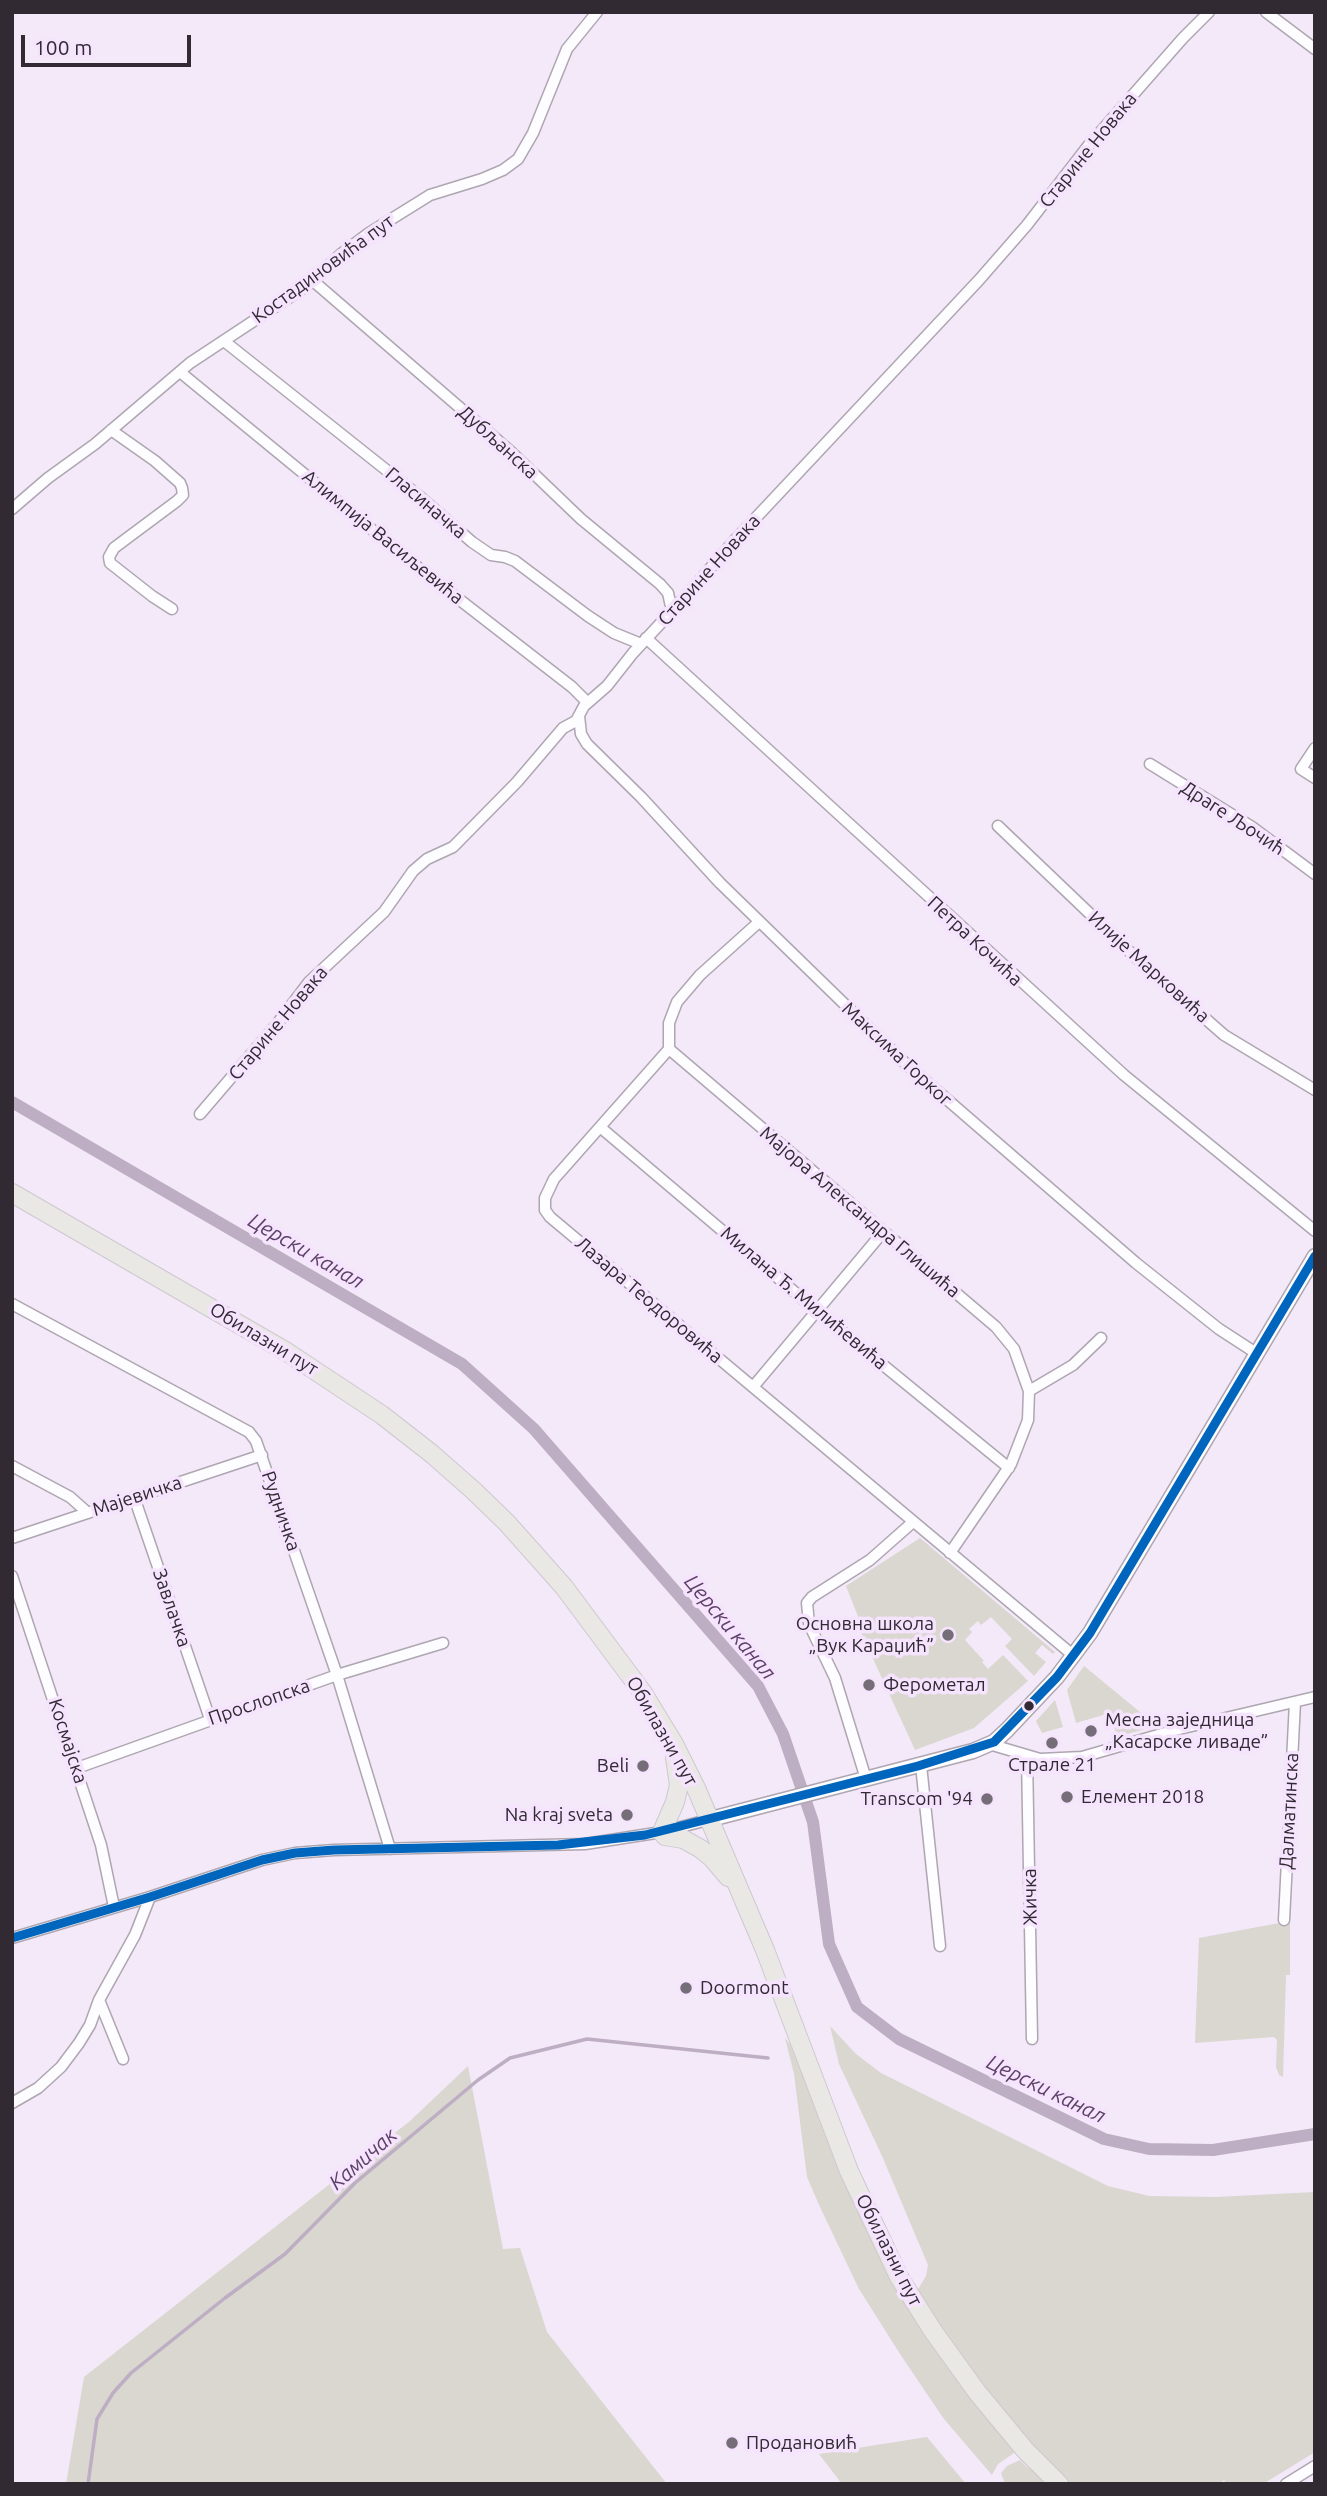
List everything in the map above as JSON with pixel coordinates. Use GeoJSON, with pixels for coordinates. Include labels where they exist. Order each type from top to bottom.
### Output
{"type":"FeatureCollection","features":[{"type":"Feature","properties":{"kind":"main road","name":"Обилазни пут"},"geometry":{"type":"LineString","coordinates":[[12,1193],[195,1297],[308,1365],[382,1415],[432,1454],[507,1523],[564,1587],[623,1665],[674,1744],[711,1819],[765,1950],[840,2150],[900,2277],[942,2345],[976,2392],[1025,2450],[1059,2484]]}},
{"type":"Feature","properties":{"kind":"main road"},"geometry":{"type":"LineString","coordinates":[[674,1744],[679,1785],[662,1832],[665,1836],[683,1839],[701,1849],[737,1884]]}},
{"type":"Feature","properties":{"kind":"street","name":"Костадиновића пут"},"geometry":{"type":"LineString","coordinates":[[12,509],[180,372],[312,280],[350,247],[430,195],[493,174],[518,159],[533,133],[567,49],[597,12]]}},
{"type":"Feature","properties":{"kind":"street","name":"Старине Новака"},"geometry":{"type":"LineString","coordinates":[[200,1114],[309,982],[384,912],[413,871],[427,859],[453,847],[517,782],[563,728],[576,721],[587,702],[607,686],[735,540],[979,280],[1027,225],[1088,146],[1209,12]]}},
{"type":"Feature","properties":{"kind":"street"},"geometry":{"type":"LineString","coordinates":[[1266,12],[1315,49]]}},
{"type":"Feature","properties":{"kind":"street","name":"Дубљанска"},"geometry":{"type":"LineString","coordinates":[[312,280],[510,451],[581,519],[660,584],[668,593],[672,611]]}},
{"type":"Feature","properties":{"kind":"street","name":"Гласиначка"},"geometry":{"type":"LineString","coordinates":[[224,341],[419,496],[472,542],[491,555],[505,556],[515,561],[614,633],[644,641]]}},
{"type":"Feature","properties":{"kind":"street","name":"Алимпија Васиљевића"},"geometry":{"type":"LineString","coordinates":[[180,372],[420,569],[572,687],[587,702]]}},
{"type":"Feature","properties":{"kind":"street"},"geometry":{"type":"LineString","coordinates":[[111,430],[164,469],[182,488],[183,495],[177,501],[114,548],[109,557],[110,563],[172,609]]}},
{"type":"Feature","properties":{"kind":"street","name":"Петра Кочића"},"geometry":{"type":"LineString","coordinates":[[644,641],[1124,1075],[1315,1231]]}},
{"type":"Feature","properties":{"kind":"street","name":"Максима Горког"},"geometry":{"type":"LineString","coordinates":[[579,716],[581,734],[587,744],[760,922],[906,1064],[1038,1180],[1184,1302],[1256,1353]]}},
{"type":"Feature","properties":{"kind":"street"},"geometry":{"type":"LineString","coordinates":[[1315,748],[1301,769],[1315,778]]}},
{"type":"Feature","properties":{"kind":"street","name":"Драге Љочић"},"geometry":{"type":"LineString","coordinates":[[1150,764],[1252,827],[1315,874]]}},
{"type":"Feature","properties":{"kind":"street","name":"Илије Марковића"},"geometry":{"type":"LineString","coordinates":[[998,826],[1150,971],[1224,1035],[1315,1090]]}},
{"type":"Feature","properties":{"kind":"street"},"geometry":{"type":"LineString","coordinates":[[668,1049],[669,1023],[677,1002],[700,975],[760,922]]}},
{"type":"Feature","properties":{"kind":"street","name":"Лазара Теодоровића"},"geometry":{"type":"LineString","coordinates":[[668,1049],[548,1189],[545,1210],[550,1217],[1074,1656]]}},
{"type":"Feature","properties":{"kind":"street","name":"Мајора Александра Глишића"},"geometry":{"type":"LineString","coordinates":[[668,1049],[996,1328],[1020,1360],[1029,1391]]}},
{"type":"Feature","properties":{"kind":"street","name":"Милана Ђ. Милићевића"},"geometry":{"type":"LineString","coordinates":[[600,1127],[817,1311],[1009,1468]]}},
{"type":"Feature","properties":{"kind":"street"},"geometry":{"type":"LineString","coordinates":[[752,1387],[883,1232]]}},
{"type":"Feature","properties":{"kind":"street"},"geometry":{"type":"LineString","coordinates":[[12,1938],[262,1860],[295,1853],[571,1844],[662,1832],[921,1765],[989,1744],[1014,1723],[1074,1656],[1097,1622],[1315,1256]]}},
{"type":"Feature","properties":{"kind":"street","name":"Рудничка"},"geometry":{"type":"LineString","coordinates":[[12,1304],[250,1432],[262,1455],[337,1675],[390,1849]]}},
{"type":"Feature","properties":{"kind":"street"},"geometry":{"type":"LineString","coordinates":[[950,1553],[1009,1468],[1028,1420],[1029,1391],[1073,1365],[1101,1338]]}},
{"type":"Feature","properties":{"kind":"street","name":"Мајевичка"},"geometry":{"type":"LineString","coordinates":[[12,1538],[262,1455]]}},
{"type":"Feature","properties":{"kind":"street"},"geometry":{"type":"LineString","coordinates":[[12,1466],[70,1497],[88,1513]]}},
{"type":"Feature","properties":{"kind":"street","name":"Завлачка"},"geometry":{"type":"LineString","coordinates":[[134,1497],[210,1719]]}},
{"type":"Feature","properties":{"kind":"street"},"geometry":{"type":"LineString","coordinates":[[866,1779],[835,1678],[809,1624],[807,1603],[812,1597],[870,1560],[913,1522]]}},
{"type":"Feature","properties":{"kind":"street","name":"Космајска"},"geometry":{"type":"LineString","coordinates":[[12,1576],[101,1845],[114,1907]]}},
{"type":"Feature","properties":{"kind":"street","name":"Прослопска"},"geometry":{"type":"LineString","coordinates":[[77,1768],[337,1675],[443,1643]]}},
{"type":"Feature","properties":{"kind":"street"},"geometry":{"type":"LineString","coordinates":[[989,1744],[1027,1756],[1055,1760],[1082,1757],[1179,1729],[1315,1697]]}},
{"type":"Feature","properties":{"kind":"street","name":"Далматинска"},"geometry":{"type":"LineString","coordinates":[[1284,1920],[1295,1702]]}},
{"type":"Feature","properties":{"kind":"street","name":"Жичка"},"geometry":{"type":"LineString","coordinates":[[1027,1756],[1032,2039]]}},
{"type":"Feature","properties":{"kind":"street"},"geometry":{"type":"LineString","coordinates":[[921,1765],[940,1946]]}},
{"type":"Feature","properties":{"kind":"street"},"geometry":{"type":"LineString","coordinates":[[12,2103],[38,2088],[61,2067],[90,2025],[99,2000],[135,1935],[150,1897]]}},
{"type":"Feature","properties":{"kind":"street"},"geometry":{"type":"LineString","coordinates":[[99,2000],[123,2059]]}},
{"type":"Feature","properties":{"kind":"street"},"geometry":{"type":"LineString","coordinates":[[1286,2484],[1315,2466]]}},
{"type":"Feature","properties":{"kind":"shaded area","name":"Основна школа „Вук Караџић”"},"geometry":{"type":"Polygon","coordinates":[[[920,1538],[1055,1652],[1053,1654],[1042,1645],[1035,1653],[1046,1662],[1034,1676],[1005,1646],[1012,1639],[991,1617],[981,1625],[978,1621],[969,1629],[972,1632],[965,1640],[984,1661],[982,1662],[988,1669],[1003,1655],[1028,1681],[974,1728],[915,1750],[858,1626],[861,1624],[846,1586],[920,1538]]]}},
{"type":"Feature","properties":{"kind":"shaded area"},"geometry":{"type":"Polygon","coordinates":[[[1084,1666],[1157,1726],[1127,1734],[1116,1733],[1110,1713],[1076,1723],[1067,1690],[1084,1666]]]}},
{"type":"Feature","properties":{"kind":"shaded area"},"geometry":{"type":"Polygon","coordinates":[[[1055,1700],[1063,1727],[1042,1733],[1036,1721],[1055,1700]]]}},
{"type":"Feature","properties":{"kind":"shaded area"},"geometry":{"type":"Polygon","coordinates":[[[1290,1921],[1290,1975],[1286,1975],[1283,2077],[1279,2075],[1276,2067],[1277,2040],[1274,2037],[1195,2043],[1199,1938],[1290,1921]]]}},
{"type":"Feature","properties":{"kind":"shaded area"},"geometry":{"type":"Polygon","coordinates":[[[830,2026],[856,2054],[881,2073],[1108,2186],[1149,2196],[1216,2197],[1315,2192],[1315,2452],[1263,2484],[1227,2484],[1224,2480],[1219,2484],[1067,2484],[1045,2463],[963,2363],[917,2291],[926,2276],[928,2265],[839,2064],[830,2026]]]}},
{"type":"Feature","properties":{"kind":"shaded area"},"geometry":{"type":"Polygon","coordinates":[[[785,2038],[790,2044],[820,2117],[939,2354],[1013,2449],[1014,2453],[998,2464],[992,2475],[944,2419],[902,2357],[859,2289],[820,2207],[807,2177],[794,2074],[785,2038]]]}},
{"type":"Feature","properties":{"kind":"shaded area"},"geometry":{"type":"Polygon","coordinates":[[[468,2066],[503,2249],[520,2248],[547,2332],[667,2484],[66,2484],[84,2377],[410,2121],[468,2066]]]}},
{"type":"Feature","properties":{"kind":"shaded area"},"geometry":{"type":"Polygon","coordinates":[[[927,2437],[966,2484],[842,2484],[819,2454],[927,2437]]]}},
{"type":"Feature","properties":{"kind":"shaded area"},"geometry":{"type":"Polygon","coordinates":[[[1020,2460],[1040,2474],[1048,2484],[1005,2484],[1001,2473],[1007,2466],[1020,2460]]]}},
{"type":"Feature","properties":{"kind":"waterway","name":"Церски канал"},"geometry":{"type":"LineString","coordinates":[[12,1102],[462,1364],[534,1429],[758,1686],[783,1734],[813,1822],[829,1944],[857,2007],[899,2039],[1104,2139],[1149,2149],[1213,2150],[1315,2134]]}},
{"type":"Feature","properties":{"kind":"waterway","name":"Камичак"},"geometry":{"type":"LineString","coordinates":[[88,2484],[97,2419],[113,2393],[131,2373],[285,2254],[355,2183],[478,2080],[510,2058],[587,2039],[768,2058]]}},
{"type":"Feature","properties":{"kind":"transit line"},"geometry":{"type":"LineString","coordinates":[[12,1938],[262,1860],[295,1853],[558,1845],[645,1835],[918,1766],[994,1742],[1057,1677],[1090,1633],[1315,1256]]}},
{"type":"Feature","properties":{"kind":"place","name":"Основна школа „Вук Караџић”"},"geometry":{"type":"Point","coordinates":[948,1635]}},
{"type":"Feature","properties":{"kind":"place","name":"Ферометал"},"geometry":{"type":"Point","coordinates":[869,1685]}},
{"type":"Feature","properties":{"kind":"place","name":"Месна заједница „Касарске ливаде”"},"geometry":{"type":"Point","coordinates":[1091,1731]}},
{"type":"Feature","properties":{"kind":"place","name":"Страле 21"},"geometry":{"type":"Point","coordinates":[1052,1743]}},
{"type":"Feature","properties":{"kind":"place","name":"Beli"},"geometry":{"type":"Point","coordinates":[643,1766]}},
{"type":"Feature","properties":{"kind":"place","name":"Елемент 2018"},"geometry":{"type":"Point","coordinates":[1067,1797]}},
{"type":"Feature","properties":{"kind":"place","name":"Transcom '94"},"geometry":{"type":"Point","coordinates":[987,1799]}},
{"type":"Feature","properties":{"kind":"place","name":"Na kraj sveta"},"geometry":{"type":"Point","coordinates":[627,1815]}},
{"type":"Feature","properties":{"kind":"place","name":"Doormont"},"geometry":{"type":"Point","coordinates":[686,1988]}},
{"type":"Feature","properties":{"kind":"place","name":"Продановић"},"geometry":{"type":"Point","coordinates":[732,2443]}}]}
